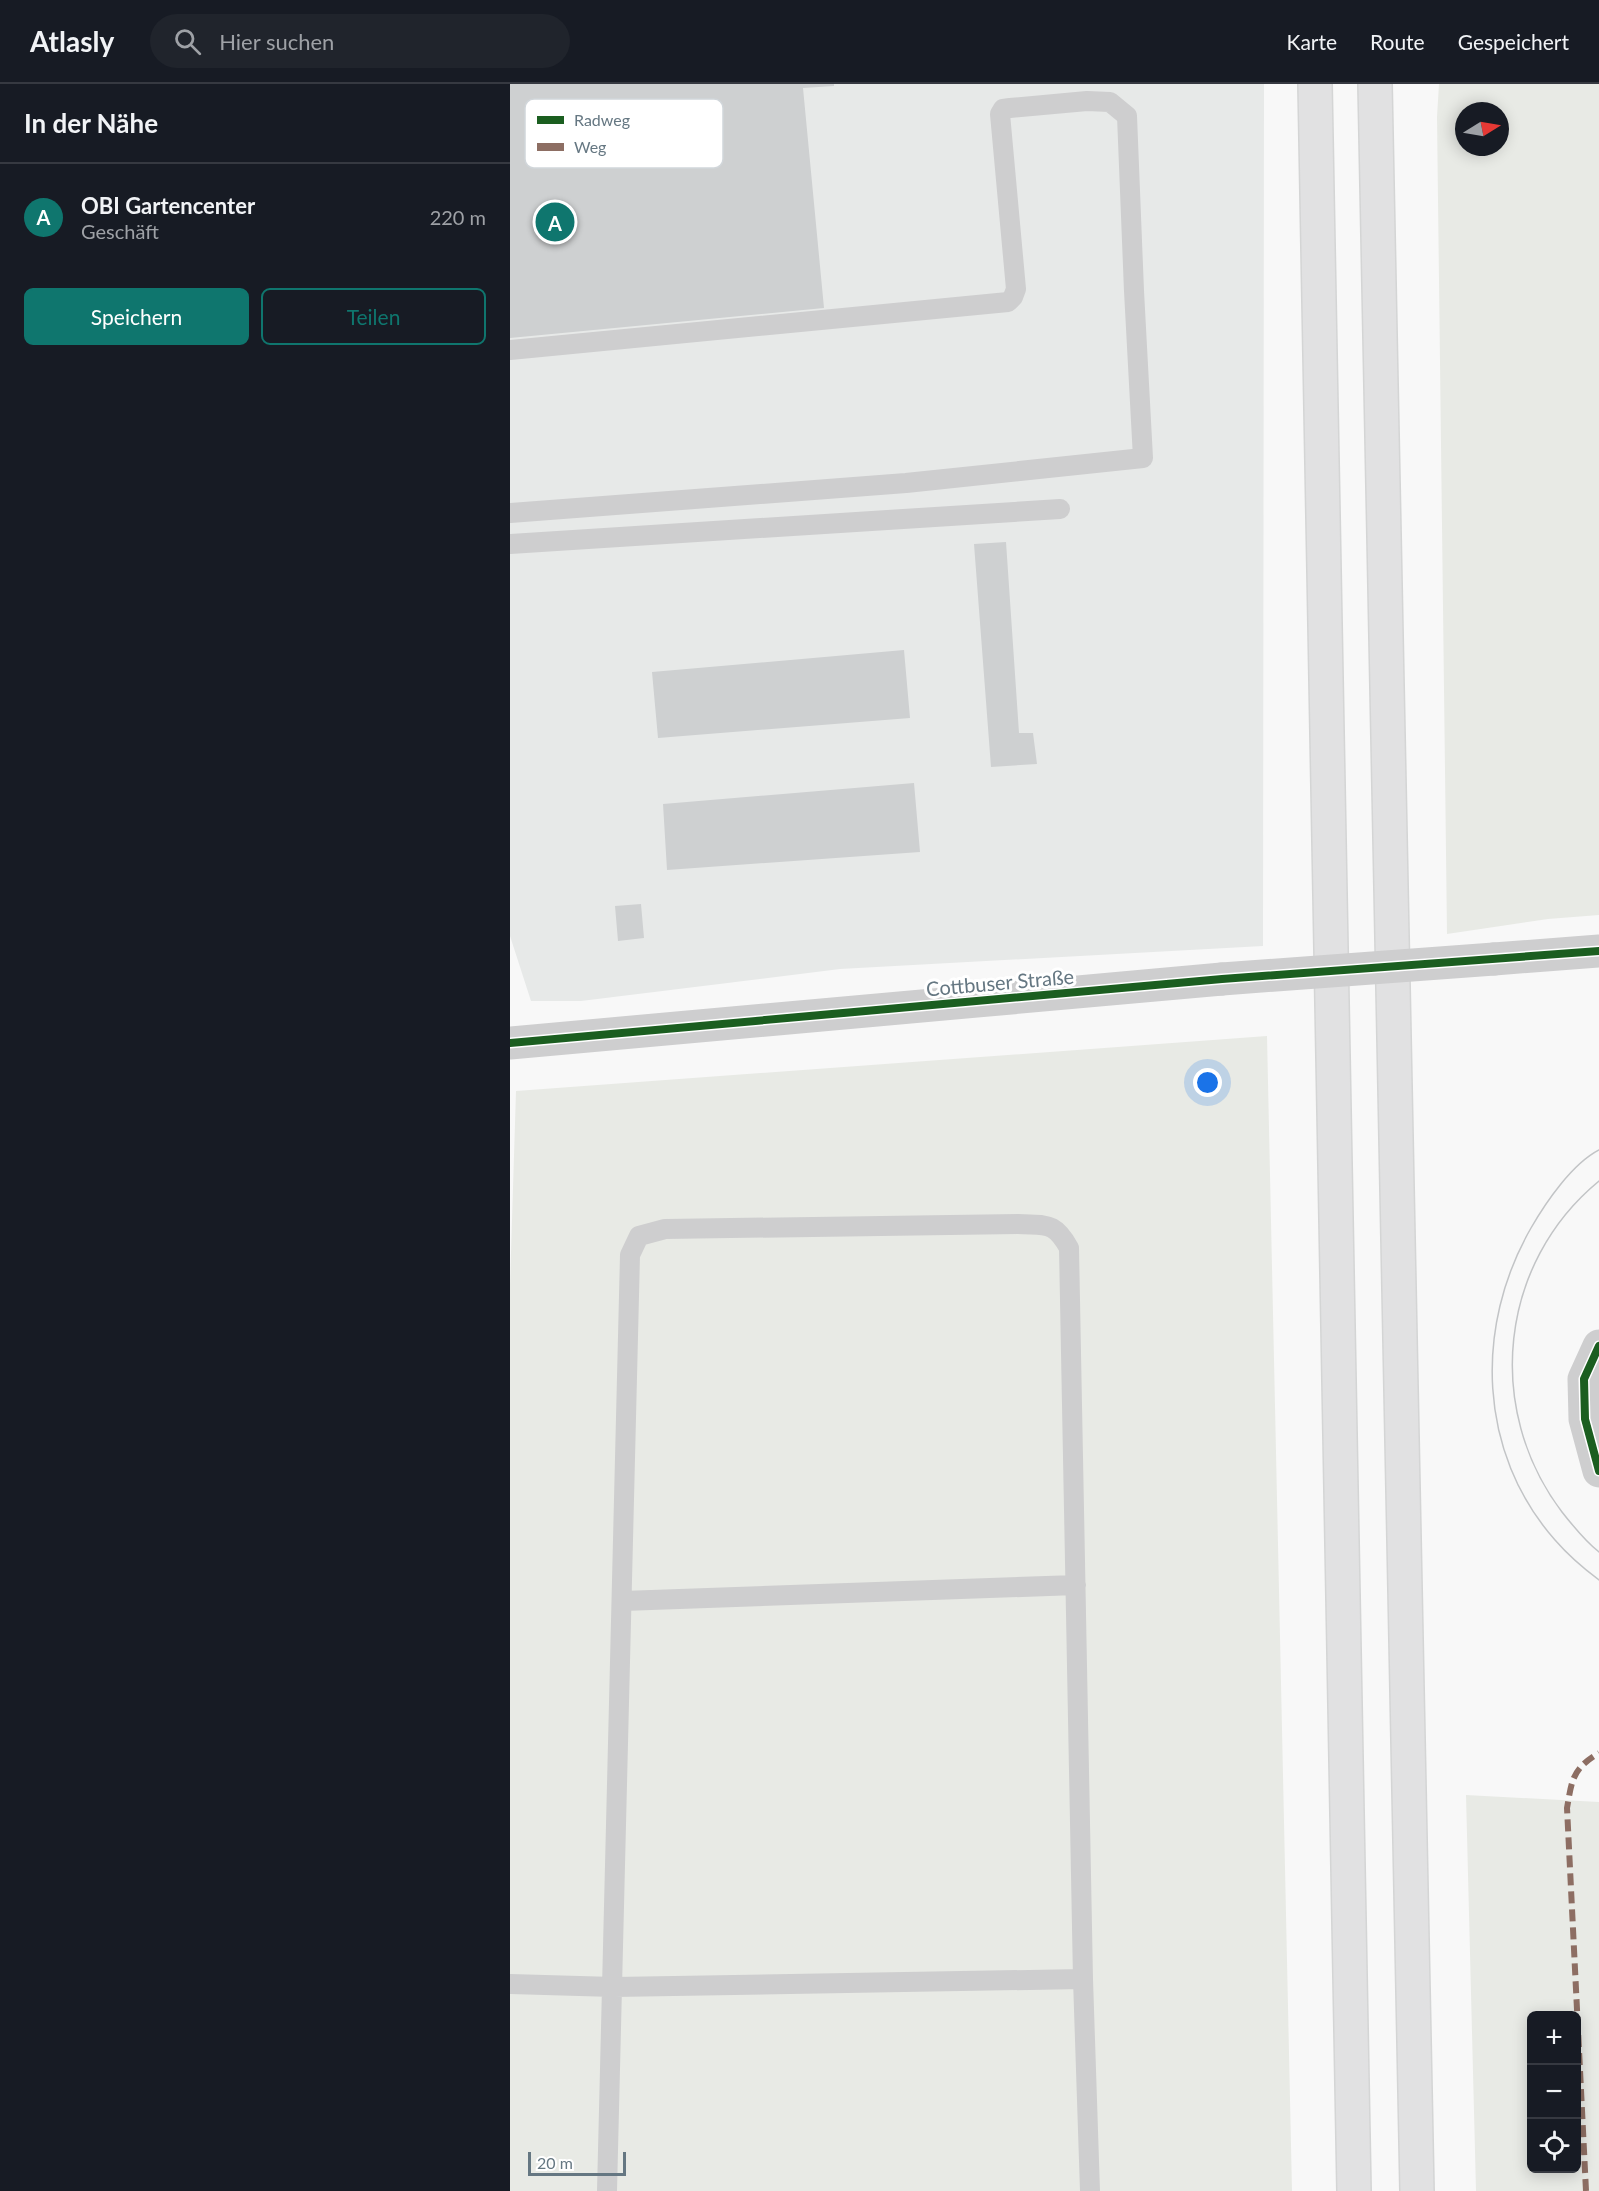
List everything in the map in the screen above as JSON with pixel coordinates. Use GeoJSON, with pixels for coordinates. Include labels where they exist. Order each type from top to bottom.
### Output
{"type":"FeatureCollection","features":[{"type":"Feature","properties":{"kind":"highway"},"geometry":{"type":"LineString","coordinates":[[1315,84],[1354,2191]]}},
{"type":"Feature","properties":{"kind":"highway"},"geometry":{"type":"LineString","coordinates":[[1375,84],[1417,2191]]}},
{"type":"Feature","properties":{"kind":"street","name":"Cottbuser Straße"},"geometry":{"type":"LineString","coordinates":[[510,1043],[1222,979],[1599,951]]}},
{"type":"Feature","properties":{"kind":"street"},"geometry":{"type":"LineString","coordinates":[[1599,1346],[1584,1379],[1585,1419],[1599,1471]]}},
{"type":"Feature","properties":{"kind":"lane"},"geometry":{"type":"LineString","coordinates":[[510,350],[1008,303],[1014,297],[1016,289],[1000,123],[1000,114],[1003,109],[1087,101],[1110,102],[1127,116],[1143,458],[906,483],[510,513]]}},
{"type":"Feature","properties":{"kind":"lane"},"geometry":{"type":"LineString","coordinates":[[510,544],[1060,509]]}},
{"type":"Feature","properties":{"kind":"lane"},"geometry":{"type":"LineString","coordinates":[[607,2191],[614,1987],[630,1255],[639,1236],[665,1229],[1018,1224],[1050,1226],[1060,1232],[1069,1248],[1083,1978],[1090,2191]]}},
{"type":"Feature","properties":{"kind":"lane"},"geometry":{"type":"LineString","coordinates":[[623,1602],[1076,1585]]}},
{"type":"Feature","properties":{"kind":"lane"},"geometry":{"type":"LineString","coordinates":[[510,1984],[614,1987],[1083,1978]]}},
{"type":"Feature","properties":{"kind":"shaded area"},"geometry":{"type":"Polygon","coordinates":[[[510,84],[1264,84],[1263,946],[840,969],[581,1001],[531,1001],[510,936],[510,84]]]}},
{"type":"Feature","properties":{"kind":"shaded area"},"geometry":{"type":"Polygon","coordinates":[[[1439,84],[1599,84],[1599,915],[1548,919],[1447,934],[1437,117],[1439,84]]]}},
{"type":"Feature","properties":{"kind":"shaded area"},"geometry":{"type":"Polygon","coordinates":[[[1267,1036],[1292,2191],[510,2191],[510,1285],[516,1091],[1267,1036]]]}},
{"type":"Feature","properties":{"kind":"shaded area"},"geometry":{"type":"Polygon","coordinates":[[[1466,1795],[1599,1802],[1599,2191],[1476,2191],[1466,1795]]]}},
{"type":"Feature","properties":{"kind":"building"},"geometry":{"type":"Polygon","coordinates":[[[510,84],[834,84],[834,86],[803,88],[824,308],[510,338],[510,84]]]}},
{"type":"Feature","properties":{"kind":"building"},"geometry":{"type":"Polygon","coordinates":[[[1006,542],[1019,733],[1033,733],[1037,764],[991,767],[974,544],[1006,542]]]}},
{"type":"Feature","properties":{"kind":"building"},"geometry":{"type":"Polygon","coordinates":[[[904,650],[910,718],[658,738],[652,672],[904,650]]]}},
{"type":"Feature","properties":{"kind":"building"},"geometry":{"type":"Polygon","coordinates":[[[914,783],[920,852],[667,870],[663,804],[914,783]]]}},
{"type":"Feature","properties":{"kind":"building"},"geometry":{"type":"Polygon","coordinates":[[[641,904],[644,938],[618,941],[615,906],[641,904]]]}},
{"type":"Feature","properties":{"kind":"tram line"},"geometry":{"type":"LineString","coordinates":[[1599,1150],[1579,1164],[1570,1174],[1531,1228],[1513,1266],[1500,1306],[1493,1347],[1493,1388],[1499,1429],[1511,1468],[1530,1506],[1555,1540],[1599,1580]]}},
{"type":"Feature","properties":{"kind":"tram line"},"geometry":{"type":"LineString","coordinates":[[1599,1181],[1566,1215],[1540,1253],[1523,1295],[1514,1339],[1513,1384],[1521,1428],[1537,1472],[1562,1512],[1599,1552]]}},
{"type":"Feature","properties":{"kind":"marked path"},"geometry":{"type":"LineString","coordinates":[[1586,2191],[1567,1808],[1570,1790],[1578,1770],[1599,1753]]}},
{"type":"Feature","properties":{"kind":"cycle path"},"geometry":{"type":"LineString","coordinates":[[510,1043],[1222,979],[1599,951]]}},
{"type":"Feature","properties":{"kind":"cycle path"},"geometry":{"type":"LineString","coordinates":[[1599,1346],[1584,1379],[1585,1419],[1599,1471]]}},
{"type":"Feature","properties":{"kind":"place","name":"OBI Gartencenter"},"geometry":{"type":"Point","coordinates":[555,222]}}]}
